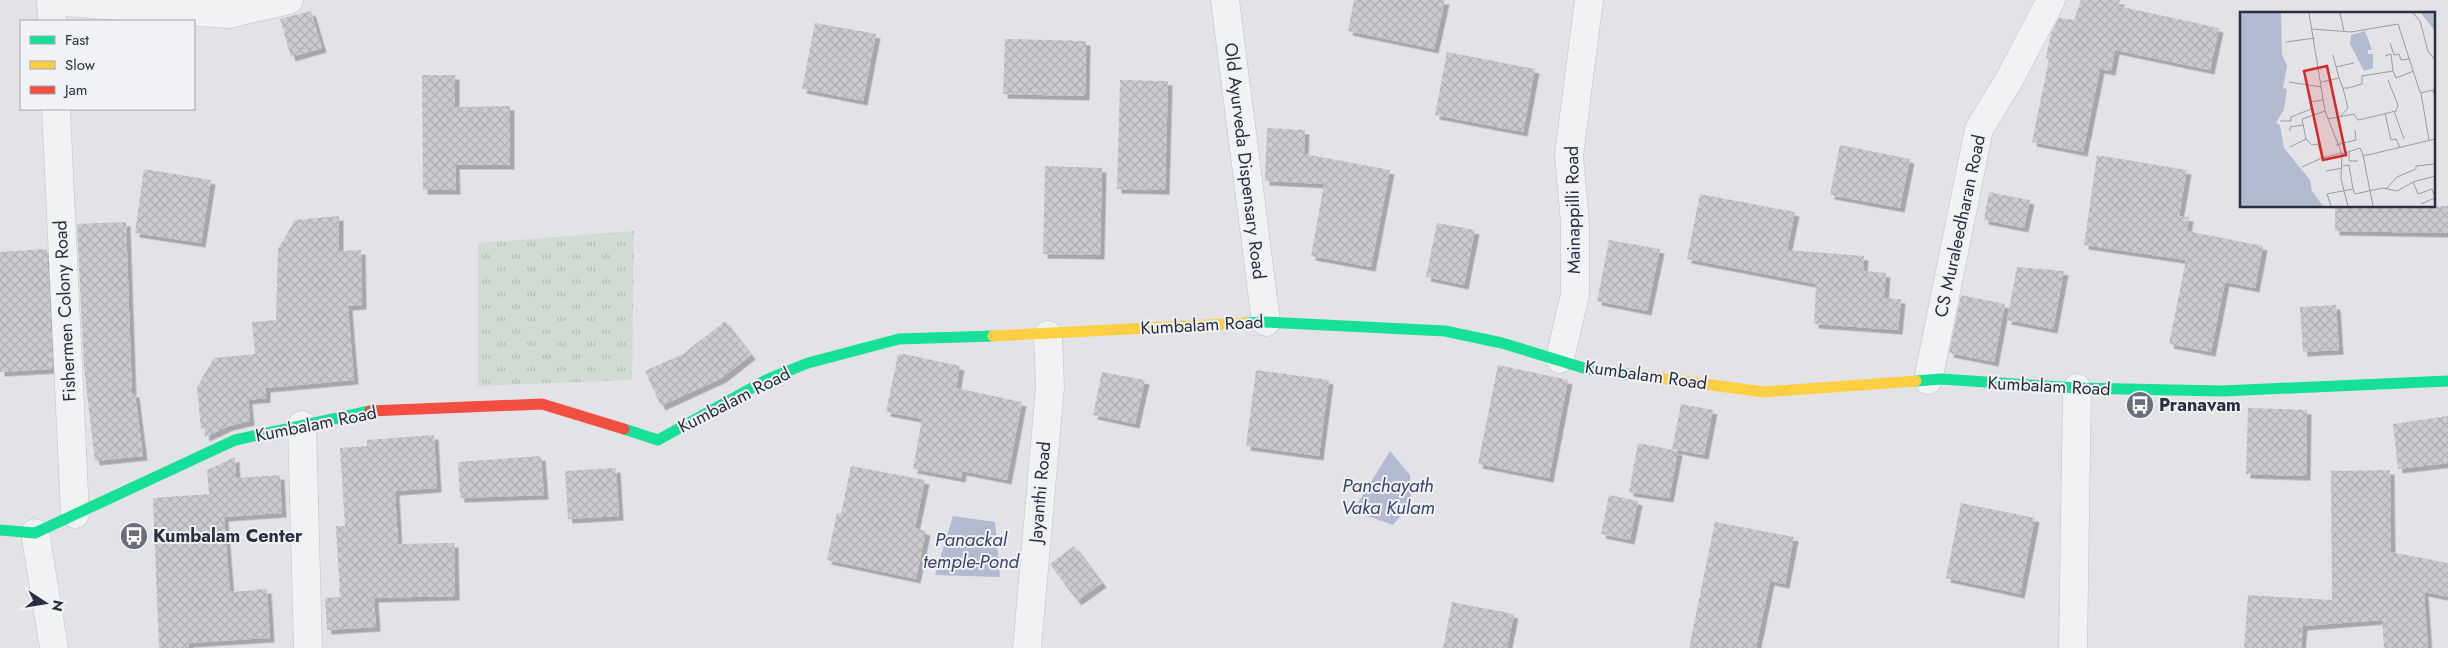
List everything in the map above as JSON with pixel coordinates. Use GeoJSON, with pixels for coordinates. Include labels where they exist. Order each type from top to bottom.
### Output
{"type":"FeatureCollection","features":[{"type":"Feature","properties":{"kind":"main road","name":"Kumbalam Road"},"geometry":{"type":"LineString","coordinates":[[0,530],[34,533],[235,440],[367,411],[542,404],[658,440],[768,379],[808,363],[898,339],[1048,335],[1266,322],[1445,331],[1560,359],[1587,369],[1764,392],[1928,380],[2076,388],[2222,391],[2448,381]]}},
{"type":"Feature","properties":{"kind":"street"},"geometry":{"type":"LineString","coordinates":[[51,7],[228,14],[289,0]]}},
{"type":"Feature","properties":{"kind":"street","name":"Old Ayurveda Dispensary Road"},"geometry":{"type":"LineString","coordinates":[[1225,0],[1266,322]]}},
{"type":"Feature","properties":{"kind":"street","name":"Mainappilli Road"},"geometry":{"type":"LineString","coordinates":[[1560,359],[1575,294],[1575,222],[1569,155],[1589,0]]}},
{"type":"Feature","properties":{"kind":"street","name":"CS Muraleedharan Road"},"geometry":{"type":"LineString","coordinates":[[1928,380],[1979,129],[2009,80],[2051,0]]}},
{"type":"Feature","properties":{"kind":"street","name":"Fishermen Colony Road"},"geometry":{"type":"LineString","coordinates":[[56,110],[75,514]]}},
{"type":"Feature","properties":{"kind":"street","name":"Jayanthi Road"},"geometry":{"type":"LineString","coordinates":[[1027,648],[1050,387],[1048,335]]}},
{"type":"Feature","properties":{"kind":"street"},"geometry":{"type":"LineString","coordinates":[[2073,648],[2076,388]]}},
{"type":"Feature","properties":{"kind":"street"},"geometry":{"type":"LineString","coordinates":[[302,425],[308,648]]}},
{"type":"Feature","properties":{"kind":"street"},"geometry":{"type":"LineString","coordinates":[[34,533],[54,648]]}},
{"type":"Feature","properties":{"kind":"green space"},"geometry":{"type":"Polygon","coordinates":[[[634,231],[632,380],[478,386],[478,243],[634,231]]]}},
{"type":"Feature","properties":{"kind":"water","name":"Panchayath Vaka Kulam"},"geometry":{"type":"Polygon","coordinates":[[[1390,451],[1410,475],[1411,504],[1393,525],[1353,511],[1390,451]]]}},
{"type":"Feature","properties":{"kind":"water","name":"Panackal temple-Pond"},"geometry":{"type":"Polygon","coordinates":[[[953,516],[995,522],[1000,577],[935,575],[953,516]]]}},
{"type":"Feature","properties":{"kind":"building"},"geometry":{"type":"Polygon","coordinates":[[[1354,0],[1445,0],[1434,49],[1348,31],[1354,0]]]}},
{"type":"Feature","properties":{"kind":"building"},"geometry":{"type":"Polygon","coordinates":[[[2081,0],[2120,0],[2118,6],[2219,28],[2210,70],[2115,50],[2111,71],[2100,69],[2083,152],[2032,142],[2049,59],[2046,58],[2051,33],[2059,18],[2074,20],[2081,0]]]}},
{"type":"Feature","properties":{"kind":"building"},"geometry":{"type":"Polygon","coordinates":[[[311,11],[322,48],[291,57],[280,19],[311,11]]]}},
{"type":"Feature","properties":{"kind":"building"},"geometry":{"type":"Polygon","coordinates":[[[815,23],[876,34],[863,101],[802,89],[815,23]]]}},
{"type":"Feature","properties":{"kind":"building"},"geometry":{"type":"Polygon","coordinates":[[[1005,39],[1086,41],[1085,96],[1003,94],[1005,39]]]}},
{"type":"Feature","properties":{"kind":"building"},"geometry":{"type":"Polygon","coordinates":[[[1447,52],[1535,69],[1523,132],[1435,115],[1447,52]]]}},
{"type":"Feature","properties":{"kind":"building"},"geometry":{"type":"Polygon","coordinates":[[[422,75],[455,75],[455,107],[510,106],[510,165],[455,165],[456,190],[423,190],[422,75]]]}},
{"type":"Feature","properties":{"kind":"building"},"geometry":{"type":"Polygon","coordinates":[[[1120,80],[1168,81],[1165,190],[1117,189],[1120,80]]]}},
{"type":"Feature","properties":{"kind":"building"},"geometry":{"type":"Polygon","coordinates":[[[1267,128],[1305,130],[1304,154],[1390,170],[1371,267],[1311,256],[1324,184],[1265,181],[1267,128]]]}},
{"type":"Feature","properties":{"kind":"building"},"geometry":{"type":"Polygon","coordinates":[[[1840,145],[1910,159],[1900,208],[1830,195],[1840,145]]]}},
{"type":"Feature","properties":{"kind":"building"},"geometry":{"type":"Polygon","coordinates":[[[2097,155],[2187,170],[2179,216],[2189,217],[2187,231],[2263,246],[2255,288],[2225,282],[2211,352],[2169,344],[2186,260],[2084,245],[2097,155]]]}},
{"type":"Feature","properties":{"kind":"building"},"geometry":{"type":"Polygon","coordinates":[[[1045,166],[1102,168],[1100,255],[1043,254],[1045,166]]]}},
{"type":"Feature","properties":{"kind":"building"},"geometry":{"type":"Polygon","coordinates":[[[144,169],[211,180],[201,243],[135,233],[144,169]]]}},
{"type":"Feature","properties":{"kind":"building"},"geometry":{"type":"Polygon","coordinates":[[[1989,192],[2030,200],[2024,228],[1984,220],[1989,192]]]}},
{"type":"Feature","properties":{"kind":"building"},"geometry":{"type":"Polygon","coordinates":[[[1700,194],[1795,212],[1787,250],[1864,256],[1863,271],[1886,273],[1884,298],[1901,299],[1898,330],[1814,324],[1816,284],[1687,259],[1700,194]]]}},
{"type":"Feature","properties":{"kind":"building"},"geometry":{"type":"Polygon","coordinates":[[[2436,206],[2448,206],[2448,233],[2335,231],[2335,208],[2436,208],[2436,206]]]}},
{"type":"Feature","properties":{"kind":"building"},"geometry":{"type":"Polygon","coordinates":[[[339,216],[339,251],[361,250],[362,305],[348,306],[354,380],[266,388],[266,398],[248,400],[250,421],[229,426],[205,437],[204,428],[201,429],[197,387],[214,358],[255,354],[252,322],[276,320],[278,249],[295,220],[339,216]]]}},
{"type":"Feature","properties":{"kind":"building"},"geometry":{"type":"Polygon","coordinates":[[[126,222],[132,393],[135,393],[143,456],[95,461],[84,368],[77,224],[126,222]]]}},
{"type":"Feature","properties":{"kind":"building"},"geometry":{"type":"Polygon","coordinates":[[[1437,223],[1475,230],[1464,285],[1426,277],[1437,223]]]}},
{"type":"Feature","properties":{"kind":"building"},"geometry":{"type":"Polygon","coordinates":[[[1609,240],[1660,249],[1647,311],[1597,301],[1609,240]]]}},
{"type":"Feature","properties":{"kind":"building"},"geometry":{"type":"Polygon","coordinates":[[[47,249],[53,369],[0,372],[0,252],[47,249]]]}},
{"type":"Feature","properties":{"kind":"building"},"geometry":{"type":"Polygon","coordinates":[[[2017,267],[2064,271],[2053,329],[2007,320],[2017,267]]]}},
{"type":"Feature","properties":{"kind":"building"},"geometry":{"type":"Polygon","coordinates":[[[1961,295],[2005,304],[1994,362],[1949,353],[1961,295]]]}},
{"type":"Feature","properties":{"kind":"building"},"geometry":{"type":"Polygon","coordinates":[[[2336,305],[2339,350],[2303,352],[2300,307],[2336,305]]]}},
{"type":"Feature","properties":{"kind":"building"},"geometry":{"type":"Polygon","coordinates":[[[725,321],[751,355],[722,378],[661,406],[645,371],[683,354],[725,321]]]}},
{"type":"Feature","properties":{"kind":"building"},"geometry":{"type":"Polygon","coordinates":[[[904,354],[960,366],[956,388],[1022,402],[1007,480],[962,471],[961,478],[913,469],[922,419],[886,412],[898,355],[904,354]]]}},
{"type":"Feature","properties":{"kind":"building"},"geometry":{"type":"Polygon","coordinates":[[[1498,365],[1568,380],[1549,478],[1478,464],[1498,365]]]}},
{"type":"Feature","properties":{"kind":"building"},"geometry":{"type":"Polygon","coordinates":[[[1256,370],[1329,380],[1319,456],[1246,446],[1256,370]]]}},
{"type":"Feature","properties":{"kind":"building"},"geometry":{"type":"Polygon","coordinates":[[[1102,372],[1145,380],[1135,424],[1093,415],[1102,372]]]}},
{"type":"Feature","properties":{"kind":"building"},"geometry":{"type":"Polygon","coordinates":[[[1681,404],[1713,410],[1704,455],[1672,449],[1681,404]]]}},
{"type":"Feature","properties":{"kind":"building"},"geometry":{"type":"Polygon","coordinates":[[[2248,408],[2307,410],[2306,476],[2246,474],[2248,408]]]}},
{"type":"Feature","properties":{"kind":"building"},"geometry":{"type":"Polygon","coordinates":[[[2448,416],[2448,463],[2398,469],[2393,424],[2448,416]]]}},
{"type":"Feature","properties":{"kind":"building"},"geometry":{"type":"Polygon","coordinates":[[[434,435],[437,488],[395,491],[398,544],[454,543],[455,596],[374,598],[376,627],[327,630],[325,598],[340,597],[336,526],[345,526],[340,448],[367,446],[367,440],[434,435]]]}},
{"type":"Feature","properties":{"kind":"building"},"geometry":{"type":"Polygon","coordinates":[[[1638,443],[1678,451],[1669,498],[1629,492],[1638,443]]]}},
{"type":"Feature","properties":{"kind":"building"},"geometry":{"type":"Polygon","coordinates":[[[541,456],[544,495],[460,498],[458,462],[541,456]]]}},
{"type":"Feature","properties":{"kind":"building"},"geometry":{"type":"Polygon","coordinates":[[[235,457],[236,478],[280,475],[282,513],[224,517],[230,592],[267,589],[270,638],[189,643],[189,648],[159,648],[153,498],[209,494],[207,470],[235,457]]]}},
{"type":"Feature","properties":{"kind":"building"},"geometry":{"type":"Polygon","coordinates":[[[851,466],[925,480],[915,528],[926,531],[916,579],[827,560],[837,513],[841,514],[851,466]]]}},
{"type":"Feature","properties":{"kind":"building"},"geometry":{"type":"Polygon","coordinates":[[[616,468],[619,516],[568,519],[565,471],[616,468]]]}},
{"type":"Feature","properties":{"kind":"building"},"geometry":{"type":"Polygon","coordinates":[[[2390,470],[2391,552],[2448,563],[2448,597],[2424,592],[2428,648],[2384,648],[2382,620],[2303,626],[2301,648],[2244,648],[2248,595],[2332,600],[2331,471],[2390,470]]]}},
{"type":"Feature","properties":{"kind":"building"},"geometry":{"type":"Polygon","coordinates":[[[1609,495],[1638,501],[1630,540],[1601,534],[1609,495]]]}},
{"type":"Feature","properties":{"kind":"building"},"geometry":{"type":"Polygon","coordinates":[[[1961,503],[2035,518],[2020,594],[1946,578],[1961,503]]]}},
{"type":"Feature","properties":{"kind":"building"},"geometry":{"type":"Polygon","coordinates":[[[1715,522],[1794,537],[1785,584],[1770,581],[1756,648],[1689,648],[1715,522]]]}},
{"type":"Feature","properties":{"kind":"building"},"geometry":{"type":"Polygon","coordinates":[[[1074,546],[1102,583],[1077,601],[1050,564],[1074,546]]]}},
{"type":"Feature","properties":{"kind":"building"},"geometry":{"type":"Polygon","coordinates":[[[1452,602],[1514,614],[1507,648],[1443,648],[1452,602]]]}},
{"type":"Feature","properties":{"kind":"traffic: fast"},"geometry":{"type":"LineString","coordinates":[[1245,323],[1266,322],[1445,331],[1502,343],[1587,369],[1644,376]]}},
{"type":"Feature","properties":{"kind":"traffic: fast"},"geometry":{"type":"LineString","coordinates":[[624,429],[658,440],[768,379],[808,363],[899,339],[993,336]]}},
{"type":"Feature","properties":{"kind":"traffic: fast"},"geometry":{"type":"LineString","coordinates":[[1916,381],[1941,379],[2077,388],[2222,391],[2448,381]]}},
{"type":"Feature","properties":{"kind":"traffic: fast"},"geometry":{"type":"LineString","coordinates":[[0,530],[35,533],[235,440],[370,411]]}},
{"type":"Feature","properties":{"kind":"traffic: slow"},"geometry":{"type":"LineString","coordinates":[[993,336],[1245,323]]}},
{"type":"Feature","properties":{"kind":"traffic: slow"},"geometry":{"type":"LineString","coordinates":[[1644,376],[1764,392],[1916,381]]}},
{"type":"Feature","properties":{"kind":"traffic: jam"},"geometry":{"type":"LineString","coordinates":[[370,411],[542,404],[624,429]]}},
{"type":"Feature","properties":{"kind":"place","name":"Pranavam"},"geometry":{"type":"Point","coordinates":[2140,405]}},
{"type":"Feature","properties":{"kind":"place","name":"Kumbalam Center"},"geometry":{"type":"Point","coordinates":[134,536]}}]}
